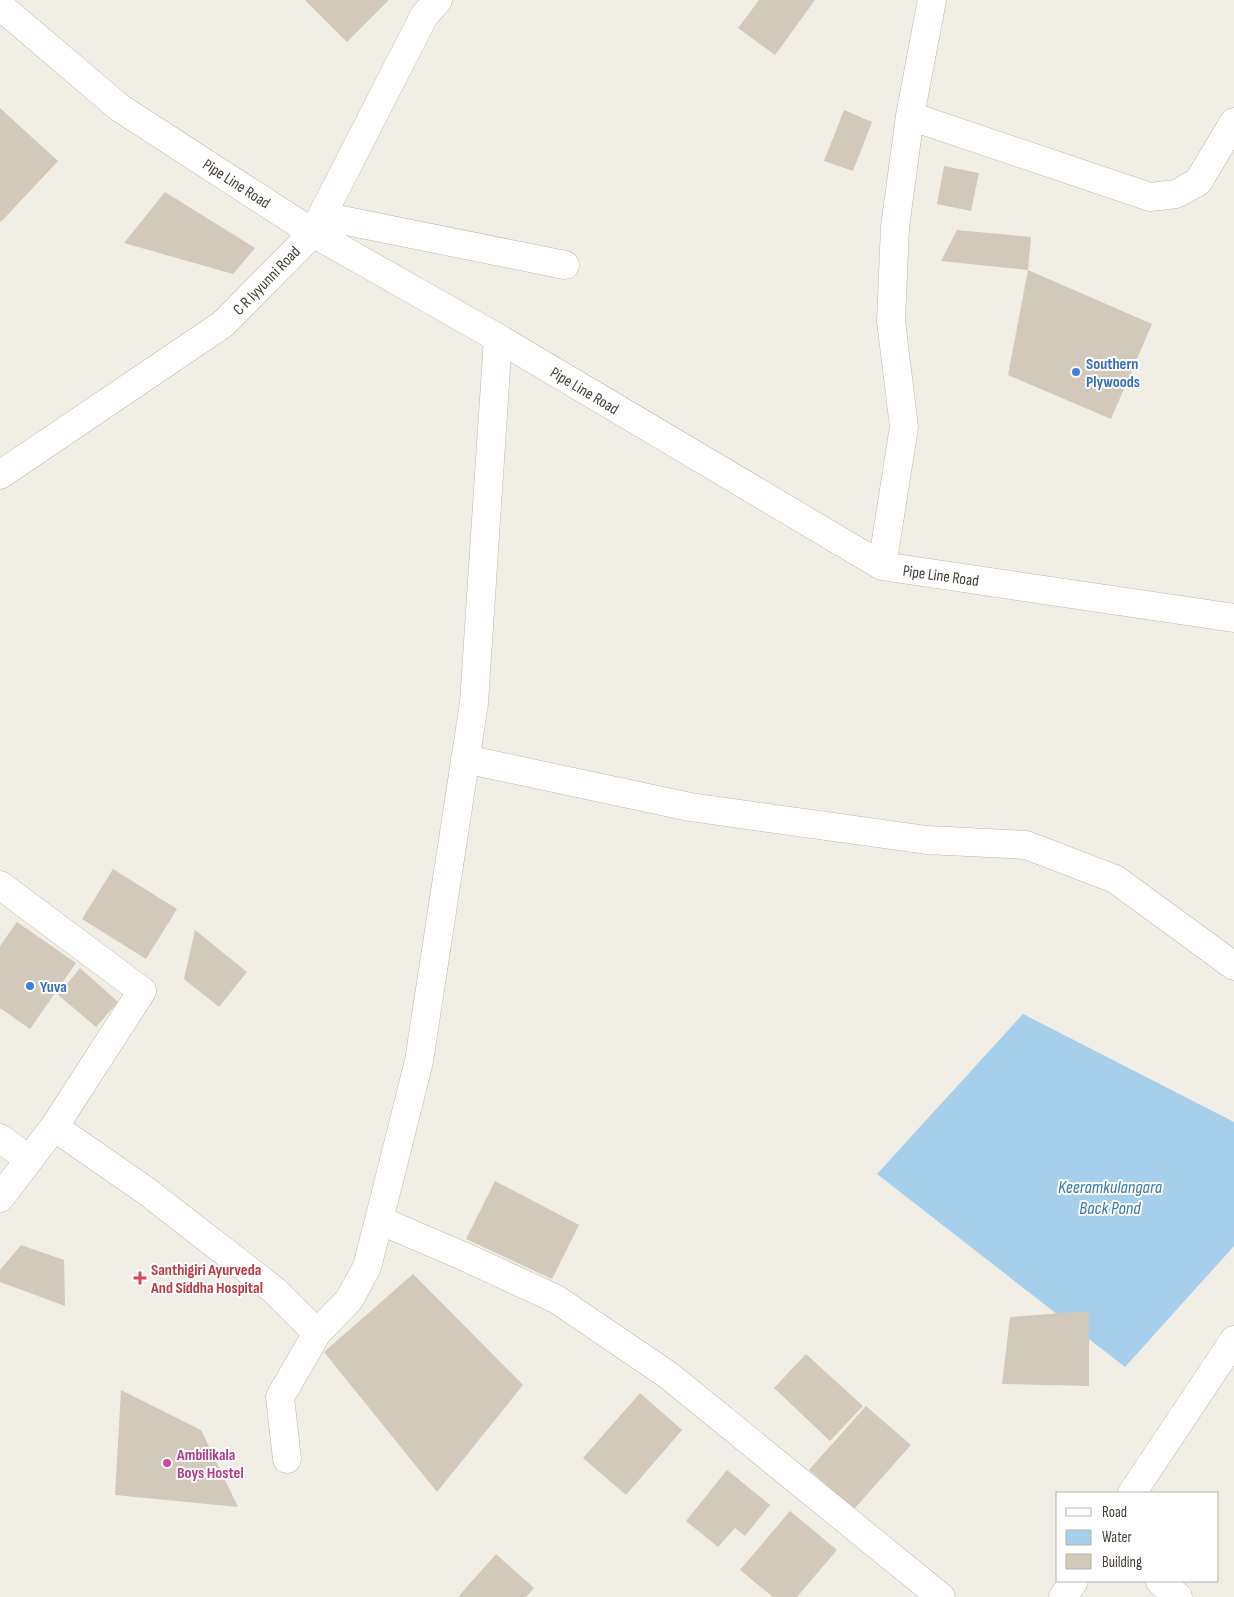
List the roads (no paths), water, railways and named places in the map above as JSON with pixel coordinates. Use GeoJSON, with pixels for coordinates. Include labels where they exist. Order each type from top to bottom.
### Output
{"type":"FeatureCollection","features":[{"type":"Feature","properties":{"kind":"street","name":"C R Iyyunni Road"},"geometry":{"type":"LineString","coordinates":[[0,475],[223,324],[317,224],[424,16],[438,0]]}},
{"type":"Feature","properties":{"kind":"street"},"geometry":{"type":"LineString","coordinates":[[882,566],[904,427],[891,322],[895,227],[910,116],[932,0]]}},
{"type":"Feature","properties":{"kind":"street","name":"Pipe Line Road"},"geometry":{"type":"LineString","coordinates":[[0,6],[120,108],[317,224],[498,338],[882,566],[1234,618]]}},
{"type":"Feature","properties":{"kind":"street"},"geometry":{"type":"LineString","coordinates":[[910,116],[1150,197],[1176,194],[1198,182],[1234,122]]}},
{"type":"Feature","properties":{"kind":"street"},"geometry":{"type":"LineString","coordinates":[[317,224],[565,266]]}},
{"type":"Feature","properties":{"kind":"street"},"geometry":{"type":"LineString","coordinates":[[288,1459],[280,1396],[317,1333],[349,1300],[367,1267],[419,1061],[474,703],[498,338]]}},
{"type":"Feature","properties":{"kind":"street"},"geometry":{"type":"LineString","coordinates":[[465,759],[690,807],[928,840],[1026,845],[1115,879],[1234,966]]}},
{"type":"Feature","properties":{"kind":"street"},"geometry":{"type":"LineString","coordinates":[[0,885],[142,991],[54,1127],[0,1198]]}},
{"type":"Feature","properties":{"kind":"street"},"geometry":{"type":"LineString","coordinates":[[54,1127],[145,1190],[266,1284],[317,1333]]}},
{"type":"Feature","properties":{"kind":"street"},"geometry":{"type":"LineString","coordinates":[[0,1138],[28,1159]]}},
{"type":"Feature","properties":{"kind":"street"},"geometry":{"type":"LineString","coordinates":[[379,1220],[556,1299],[668,1375],[941,1597]]}},
{"type":"Feature","properties":{"kind":"street"},"geometry":{"type":"LineString","coordinates":[[1133,1492],[1234,1340]]}},
{"type":"Feature","properties":{"kind":"street"},"geometry":{"type":"LineString","coordinates":[[1063,1597],[1073,1582]]}},
{"type":"Feature","properties":{"kind":"street"},"geometry":{"type":"LineString","coordinates":[[1161,1582],[1178,1597]]}},
{"type":"Feature","properties":{"kind":"water","name":"Keeramkulangara Back Pond"},"geometry":{"type":"Polygon","coordinates":[[[1023,1014],[1234,1122],[1234,1246],[1125,1367],[877,1174],[1023,1014]]]}},
{"type":"Feature","properties":{"kind":"place","name":"Southern Plywoods"},"geometry":{"type":"Point","coordinates":[1076,372]}},
{"type":"Feature","properties":{"kind":"place","name":"Yuva"},"geometry":{"type":"Point","coordinates":[30,986]}},
{"type":"Feature","properties":{"kind":"place","name":"Santhigiri Ayurveda And Siddha Hospital"},"geometry":{"type":"Point","coordinates":[140,1278]}},
{"type":"Feature","properties":{"kind":"place","name":"Ambilikala Boys Hostel"},"geometry":{"type":"Point","coordinates":[167,1463]}}]}
